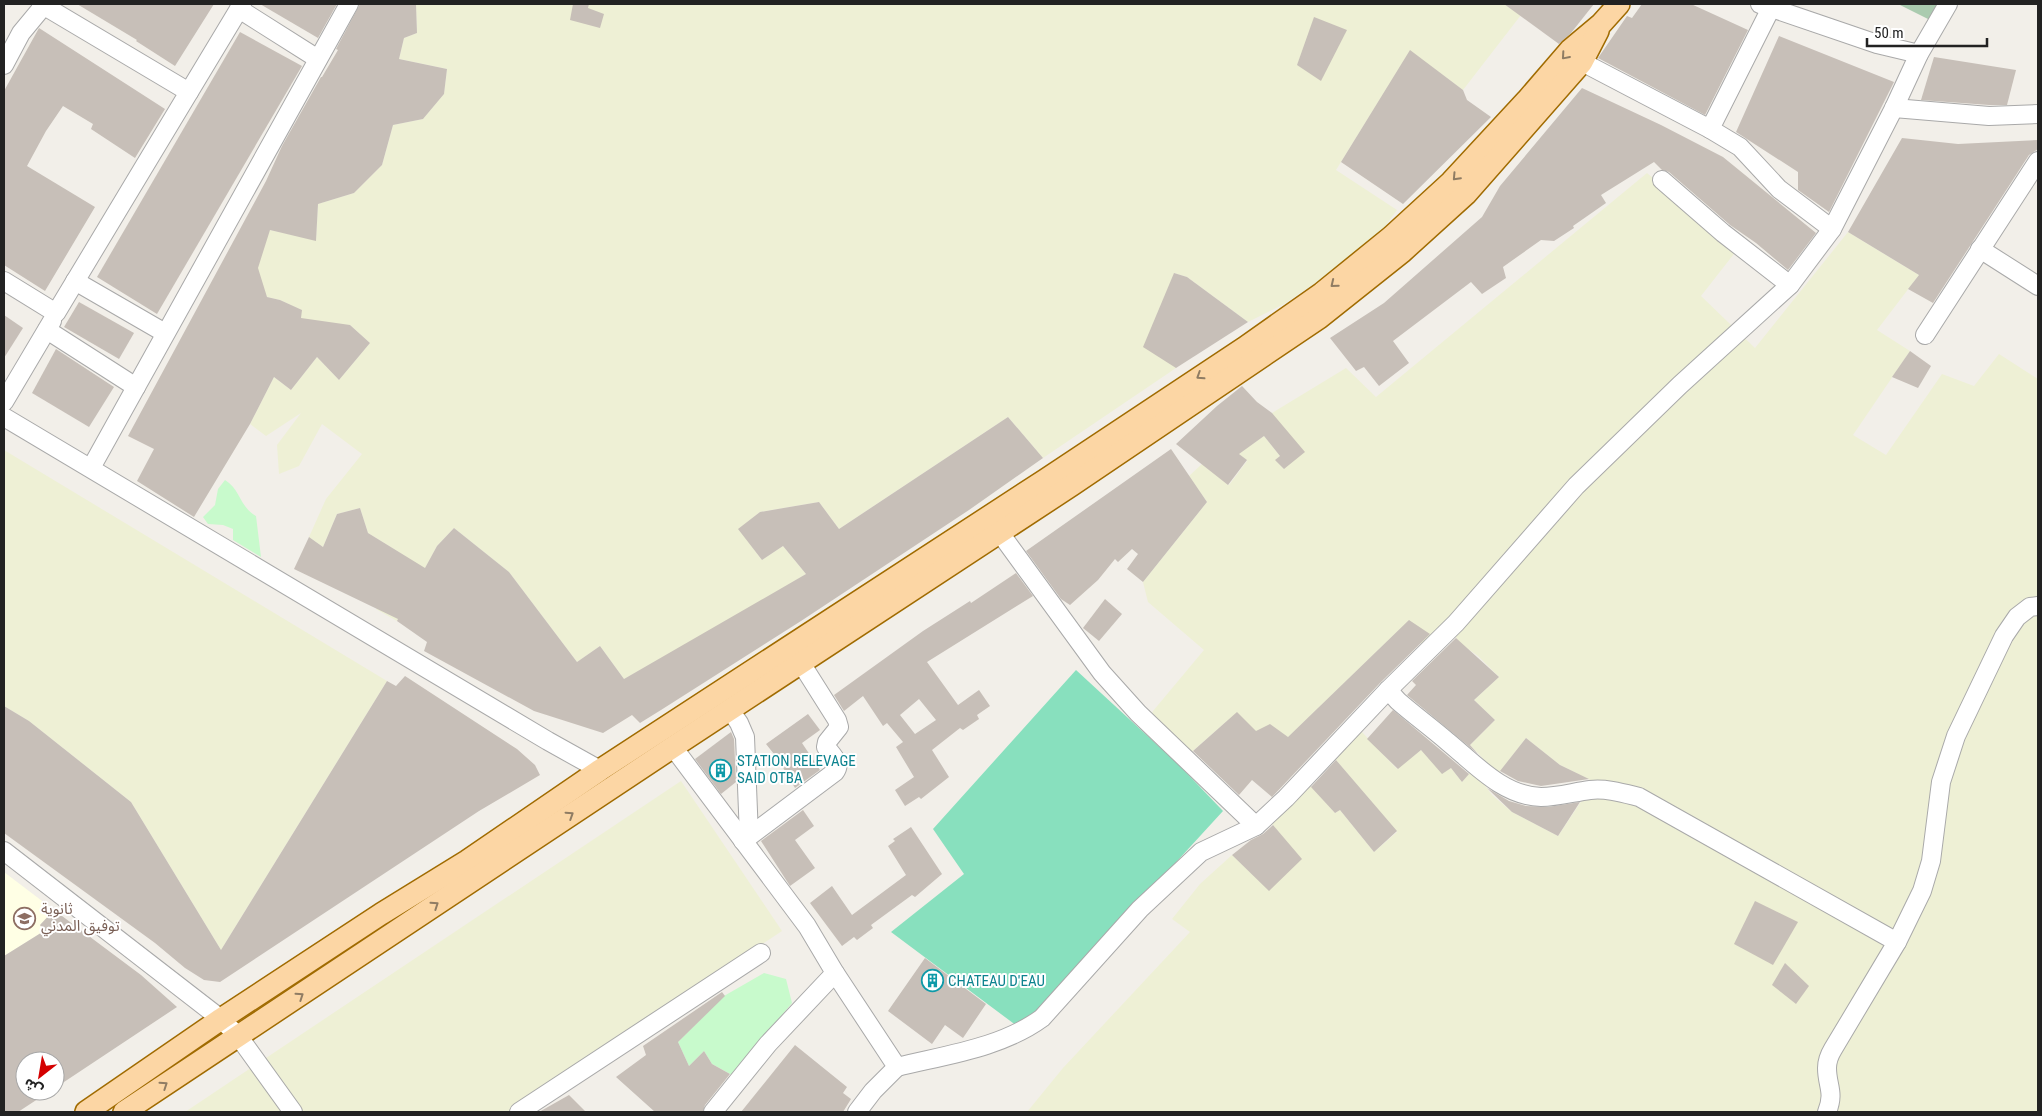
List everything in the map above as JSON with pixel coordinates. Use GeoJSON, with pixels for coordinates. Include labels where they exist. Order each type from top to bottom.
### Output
{"type":"FeatureCollection","features":[{"type":"Feature","properties":{"kind":"main road"},"geometry":{"type":"LineString","coordinates":[[86,1112],[381,914],[467,861],[600,770],[1244,348],[1322,293],[1391,237],[1451,182],[1570,50],[1601,24],[1619,4]]}},
{"type":"Feature","properties":{"kind":"main road"},"geometry":{"type":"LineString","coordinates":[[124,1112],[673,747],[1000,533],[1234,376],[1348,296],[1402,252],[1466,194],[1582,62],[1601,24]]}},
{"type":"Feature","properties":{"kind":"street"},"geometry":{"type":"LineString","coordinates":[[4,65],[21,33],[43,4],[189,92]]}},
{"type":"Feature","properties":{"kind":"street"},"geometry":{"type":"LineString","coordinates":[[90,468],[349,4]]}},
{"type":"Feature","properties":{"kind":"street"},"geometry":{"type":"LineString","coordinates":[[857,1112],[897,1067],[978,1046],[1026,1030],[1042,1018],[1140,909],[1201,852],[1256,826],[1286,798],[1388,690],[1456,623],[1576,486],[1680,385],[1790,285],[1832,229],[1894,108],[1919,54],[1948,4]]}},
{"type":"Feature","properties":{"kind":"street"},"geometry":{"type":"LineString","coordinates":[[4,402],[240,6],[318,59]]}},
{"type":"Feature","properties":{"kind":"street"},"geometry":{"type":"LineString","coordinates":[[1710,129],[1765,6],[1877,44],[1919,54]]}},
{"type":"Feature","properties":{"kind":"street"},"geometry":{"type":"LineString","coordinates":[[1582,62],[1710,129],[1740,147],[1779,188],[1832,229]]}},
{"type":"Feature","properties":{"kind":"street"},"geometry":{"type":"LineString","coordinates":[[1894,108],[1989,116],[2038,114]]}},
{"type":"Feature","properties":{"kind":"street"},"geometry":{"type":"LineString","coordinates":[[1925,335],[2038,161]]}},
{"type":"Feature","properties":{"kind":"street"},"geometry":{"type":"LineString","coordinates":[[1662,180],[1723,233],[1790,285]]}},
{"type":"Feature","properties":{"kind":"street"},"geometry":{"type":"LineString","coordinates":[[1980,249],[2038,286]]}},
{"type":"Feature","properties":{"kind":"street"},"geometry":{"type":"LineString","coordinates":[[4,281],[56,313]]}},
{"type":"Feature","properties":{"kind":"street"},"geometry":{"type":"LineString","coordinates":[[75,281],[166,333]]}},
{"type":"Feature","properties":{"kind":"street"},"geometry":{"type":"LineString","coordinates":[[48,330],[136,387]]}},
{"type":"Feature","properties":{"kind":"street"},"geometry":{"type":"LineString","coordinates":[[4,417],[600,770]]}},
{"type":"Feature","properties":{"kind":"street"},"geometry":{"type":"LineString","coordinates":[[1000,533],[1096,665],[1138,714],[1256,826]]}},
{"type":"Feature","properties":{"kind":"street"},"geometry":{"type":"LineString","coordinates":[[1828,1112],[1831,1103],[1831,1087],[1827,1068],[1832,1048],[1897,942],[1922,891],[1931,861],[1941,782],[1956,736],[2004,636],[2017,617],[2030,607],[2038,606]]}},
{"type":"Feature","properties":{"kind":"street"},"geometry":{"type":"LineString","coordinates":[[746,838],[838,768],[838,764],[826,747],[826,742],[839,727],[801,663]]}},
{"type":"Feature","properties":{"kind":"street"},"geometry":{"type":"LineString","coordinates":[[1388,690],[1409,710],[1493,780],[1517,792],[1540,797],[1592,790],[1616,791],[1639,797],[1897,942]]}},
{"type":"Feature","properties":{"kind":"street"},"geometry":{"type":"LineString","coordinates":[[730,710],[745,737],[746,838]]}},
{"type":"Feature","properties":{"kind":"street"},"geometry":{"type":"LineString","coordinates":[[673,747],[746,838],[807,926],[835,973],[897,1067]]}},
{"type":"Feature","properties":{"kind":"street"},"geometry":{"type":"LineString","coordinates":[[4,852],[221,1020],[239,1037],[293,1112]]}},
{"type":"Feature","properties":{"kind":"street"},"geometry":{"type":"LineString","coordinates":[[519,1112],[761,953]]}},
{"type":"Feature","properties":{"kind":"street"},"geometry":{"type":"LineString","coordinates":[[714,1112],[768,1044],[835,973]]}},
{"type":"Feature","properties":{"kind":"shaded area"},"geometry":{"type":"Polygon","coordinates":[[[416,4],[1504,4],[1521,15],[1463,90],[1410,51],[1336,170],[1397,210],[1371,245],[1284,304],[1248,322],[1187,277],[1174,273],[1176,368],[1043,458],[1008,417],[839,529],[819,502],[760,512],[739,529],[762,560],[783,546],[806,574],[724,624],[624,679],[600,646],[577,662],[509,572],[454,528],[437,546],[397,621],[376,609],[405,556],[368,533],[360,508],[337,514],[323,547],[309,537],[326,499],[362,454],[322,424],[299,466],[279,474],[277,445],[301,413],[266,436],[250,424],[274,377],[291,390],[317,357],[339,380],[370,343],[350,325],[300,337],[301,310],[280,300],[267,297],[244,257],[270,230],[316,240],[318,204],[354,193],[382,165],[393,125],[423,119],[444,94],[447,69],[399,59],[404,38],[417,33],[416,4]]]}},
{"type":"Feature","properties":{"kind":"shaded area"},"geometry":{"type":"Polygon","coordinates":[[[1898,4],[1946,4],[1934,22],[1898,4]]]}},
{"type":"Feature","properties":{"kind":"shaded area"},"geometry":{"type":"Polygon","coordinates":[[[1647,173],[1737,250],[1701,296],[1755,348],[1848,232],[1919,275],[1877,330],[1910,351],[1853,435],[1886,455],[1942,374],[1974,386],[1999,354],[2038,379],[2038,1112],[1027,1112],[1063,1068],[1190,932],[1172,919],[1200,884],[1232,855],[1269,890],[1301,859],[1272,824],[1311,786],[1335,813],[1340,810],[1374,852],[1397,832],[1335,759],[1361,731],[1397,769],[1421,750],[1442,773],[1451,768],[1462,782],[1473,769],[1492,795],[1512,812],[1558,836],[1594,782],[1560,765],[1526,738],[1498,774],[1470,745],[1495,720],[1474,700],[1499,677],[1478,656],[1461,644],[1452,632],[1425,646],[1400,629],[1279,746],[1247,740],[1227,721],[1178,764],[1145,734],[1153,711],[1204,650],[1148,602],[1143,582],[1207,502],[1189,476],[1202,464],[1229,485],[1247,461],[1238,454],[1264,436],[1280,456],[1276,460],[1284,469],[1272,413],[1346,368],[1376,397],[1647,173]]]}},
{"type":"Feature","properties":{"kind":"shaded area"},"geometry":{"type":"Polygon","coordinates":[[[4,450],[387,681],[221,950],[131,802],[29,721],[4,706],[4,450]]]}},
{"type":"Feature","properties":{"kind":"shaded area"},"geometry":{"type":"Polygon","coordinates":[[[681,781],[782,931],[510,1112],[185,1112],[681,781]]]}},
{"type":"Feature","properties":{"kind":"shaded area","name":"ثانوية توفيق المدني"},"geometry":{"type":"Polygon","coordinates":[[[4,872],[54,910],[40,925],[44,931],[4,956],[4,872]]]}},
{"type":"Feature","properties":{"kind":"green space"},"geometry":{"type":"Polygon","coordinates":[[[225,480],[234,488],[246,508],[256,516],[261,557],[233,540],[233,529],[223,525],[208,524],[203,517],[215,505],[218,489],[225,480]]]}},
{"type":"Feature","properties":{"kind":"green space"},"geometry":{"type":"Polygon","coordinates":[[[1076,670],[1178,764],[1223,811],[1026,1026],[1017,1026],[891,932],[964,874],[933,829],[1076,670]]]}},
{"type":"Feature","properties":{"kind":"green space"},"geometry":{"type":"Polygon","coordinates":[[[764,973],[786,979],[792,1003],[732,1075],[712,1064],[704,1051],[689,1066],[678,1042],[724,996],[764,973]]]}},
{"type":"Feature","properties":{"kind":"building"},"geometry":{"type":"Polygon","coordinates":[[[77,4],[214,4],[175,66],[137,40],[77,4]]]}},
{"type":"Feature","properties":{"kind":"building"},"geometry":{"type":"Polygon","coordinates":[[[260,4],[337,4],[318,38],[260,4]]]}},
{"type":"Feature","properties":{"kind":"building"},"geometry":{"type":"Polygon","coordinates":[[[360,4],[416,4],[417,33],[404,38],[399,59],[447,69],[444,94],[423,119],[393,125],[382,165],[354,193],[318,204],[316,241],[270,230],[258,268],[267,297],[280,300],[302,310],[301,318],[350,325],[370,343],[339,380],[317,357],[291,390],[274,377],[250,424],[194,517],[137,481],[154,449],[128,436],[266,181],[282,146],[338,50],[336,49],[360,4]]]}},
{"type":"Feature","properties":{"kind":"building"},"geometry":{"type":"Polygon","coordinates":[[[573,4],[589,4],[588,8],[604,14],[600,28],[570,20],[573,4]]]}},
{"type":"Feature","properties":{"kind":"building"},"geometry":{"type":"Polygon","coordinates":[[[1504,4],[1594,4],[1571,33],[1559,44],[1504,4]]]}},
{"type":"Feature","properties":{"kind":"building"},"geometry":{"type":"Polygon","coordinates":[[[1642,4],[1691,4],[1748,30],[1705,115],[1598,58],[1627,16],[1632,18],[1642,4]]]}},
{"type":"Feature","properties":{"kind":"building"},"geometry":{"type":"Polygon","coordinates":[[[1314,17],[1347,30],[1321,81],[1297,65],[1314,17]]]}},
{"type":"Feature","properties":{"kind":"building"},"geometry":{"type":"Polygon","coordinates":[[[39,28],[165,109],[135,158],[91,129],[93,124],[63,106],[46,131],[27,166],[95,207],[45,291],[4,265],[4,91],[39,28]]]}},
{"type":"Feature","properties":{"kind":"building"},"geometry":{"type":"Polygon","coordinates":[[[240,32],[302,66],[157,314],[97,277],[240,32]]]}},
{"type":"Feature","properties":{"kind":"building"},"geometry":{"type":"Polygon","coordinates":[[[1779,36],[1894,82],[1829,212],[1798,190],[1798,172],[1736,132],[1779,36]]]}},
{"type":"Feature","properties":{"kind":"building"},"geometry":{"type":"Polygon","coordinates":[[[1410,50],[1463,90],[1467,100],[1491,117],[1403,204],[1341,162],[1410,50]]]}},
{"type":"Feature","properties":{"kind":"building"},"geometry":{"type":"Polygon","coordinates":[[[1934,57],[2016,70],[2007,105],[1921,100],[1934,57]]]}},
{"type":"Feature","properties":{"kind":"building"},"geometry":{"type":"Polygon","coordinates":[[[1582,88],[1723,157],[1816,233],[1788,270],[1756,243],[1730,225],[1669,172],[1662,170],[1654,162],[1601,195],[1606,203],[1573,226],[1574,228],[1554,241],[1541,240],[1503,267],[1506,278],[1482,294],[1471,282],[1393,341],[1409,363],[1379,386],[1364,367],[1356,371],[1330,338],[1384,303],[1482,217],[1500,186],[1582,88]]]}},
{"type":"Feature","properties":{"kind":"building"},"geometry":{"type":"Polygon","coordinates":[[[1902,138],[1958,144],[2038,140],[2038,149],[2029,155],[1933,303],[1908,289],[1919,275],[1848,232],[1902,138]]]}},
{"type":"Feature","properties":{"kind":"building"},"geometry":{"type":"Polygon","coordinates":[[[1174,273],[1187,277],[1248,322],[1176,368],[1143,347],[1174,273]]]}},
{"type":"Feature","properties":{"kind":"building"},"geometry":{"type":"Polygon","coordinates":[[[79,302],[134,333],[119,359],[64,327],[79,302]]]}},
{"type":"Feature","properties":{"kind":"building"},"geometry":{"type":"Polygon","coordinates":[[[4,315],[23,328],[4,358],[4,315]]]}},
{"type":"Feature","properties":{"kind":"building"},"geometry":{"type":"Polygon","coordinates":[[[56,349],[114,387],[89,427],[32,393],[56,349]]]}},
{"type":"Feature","properties":{"kind":"building"},"geometry":{"type":"Polygon","coordinates":[[[1910,351],[1931,366],[1918,388],[1892,377],[1910,351]]]}},
{"type":"Feature","properties":{"kind":"building"},"geometry":{"type":"Polygon","coordinates":[[[1242,386],[1257,402],[1272,413],[1305,452],[1284,469],[1275,460],[1280,456],[1264,436],[1239,454],[1247,460],[1228,485],[1176,444],[1242,386]]]}},
{"type":"Feature","properties":{"kind":"building"},"geometry":{"type":"Polygon","coordinates":[[[1008,417],[1043,458],[969,510],[801,621],[661,710],[640,723],[632,715],[603,733],[534,711],[424,651],[427,642],[397,621],[398,619],[294,569],[309,537],[323,547],[337,514],[360,508],[368,533],[425,568],[437,546],[454,528],[509,572],[577,662],[600,646],[624,679],[806,574],[783,546],[762,560],[738,529],[760,512],[819,502],[839,529],[1008,417]]]}},
{"type":"Feature","properties":{"kind":"building"},"geometry":{"type":"Polygon","coordinates":[[[1171,449],[1207,502],[1143,582],[1127,569],[1138,554],[1132,549],[1118,562],[1115,559],[1098,580],[1070,605],[1061,599],[1026,551],[1171,449]]]}},
{"type":"Feature","properties":{"kind":"building"},"geometry":{"type":"Polygon","coordinates":[[[1016,573],[1033,596],[927,662],[958,705],[979,690],[990,706],[977,715],[979,719],[963,730],[960,728],[932,750],[949,777],[921,799],[919,797],[905,806],[895,790],[914,777],[896,747],[903,742],[887,723],[883,726],[863,696],[844,711],[834,695],[923,631],[970,601],[971,603],[1016,573]],[[919,699],[900,715],[915,734],[936,720],[919,699]]]}},
{"type":"Feature","properties":{"kind":"building"},"geometry":{"type":"Polygon","coordinates":[[[1105,599],[1122,614],[1099,641],[1083,628],[1105,599]]]}},
{"type":"Feature","properties":{"kind":"building"},"geometry":{"type":"Polygon","coordinates":[[[1409,620],[1430,634],[1380,683],[1272,797],[1252,780],[1239,795],[1193,751],[1237,712],[1256,731],[1270,724],[1288,737],[1409,620]]]}},
{"type":"Feature","properties":{"kind":"building"},"geometry":{"type":"Polygon","coordinates":[[[1456,638],[1499,677],[1474,700],[1495,720],[1470,745],[1478,754],[1407,695],[1416,685],[1412,681],[1456,638]]]}},
{"type":"Feature","properties":{"kind":"building"},"geometry":{"type":"Polygon","coordinates":[[[405,676],[517,749],[535,765],[540,775],[479,811],[220,982],[204,980],[185,968],[155,943],[4,833],[4,706],[29,721],[131,802],[221,950],[387,681],[396,686],[405,676]]]}},
{"type":"Feature","properties":{"kind":"building"},"geometry":{"type":"Polygon","coordinates":[[[1393,710],[1469,774],[1462,782],[1451,768],[1442,774],[1421,750],[1398,769],[1367,739],[1393,710]]]}},
{"type":"Feature","properties":{"kind":"building"},"geometry":{"type":"Polygon","coordinates":[[[808,714],[820,730],[802,743],[820,770],[795,788],[778,759],[766,744],[808,714]]]}},
{"type":"Feature","properties":{"kind":"building","name":"STATION RELEVAGE SAID OTBA"},"geometry":{"type":"Polygon","coordinates":[[[731,732],[734,739],[736,782],[721,794],[695,759],[731,732]]]}},
{"type":"Feature","properties":{"kind":"building"},"geometry":{"type":"Polygon","coordinates":[[[1526,738],[1560,765],[1589,779],[1541,786],[1518,781],[1500,771],[1526,738]]]}},
{"type":"Feature","properties":{"kind":"building"},"geometry":{"type":"Polygon","coordinates":[[[1336,760],[1397,831],[1374,852],[1340,810],[1335,813],[1311,787],[1336,760]]]}},
{"type":"Feature","properties":{"kind":"building"},"geometry":{"type":"Polygon","coordinates":[[[1487,788],[1509,801],[1526,806],[1548,807],[1580,802],[1558,836],[1512,812],[1487,788]]]}},
{"type":"Feature","properties":{"kind":"building"},"geometry":{"type":"Polygon","coordinates":[[[803,810],[814,826],[795,840],[815,868],[790,886],[761,841],[803,810]]]}},
{"type":"Feature","properties":{"kind":"building"},"geometry":{"type":"Polygon","coordinates":[[[1273,825],[1302,859],[1269,891],[1232,855],[1273,825]]]}},
{"type":"Feature","properties":{"kind":"building"},"geometry":{"type":"Polygon","coordinates":[[[911,827],[942,874],[915,897],[912,895],[871,925],[873,928],[857,940],[854,937],[842,946],[810,903],[832,886],[852,915],[906,875],[888,846],[895,841],[893,839],[911,827]]]}},
{"type":"Feature","properties":{"kind":"building"},"geometry":{"type":"Polygon","coordinates":[[[1755,901],[1798,922],[1773,965],[1734,944],[1755,901]]]}},
{"type":"Feature","properties":{"kind":"building"},"geometry":{"type":"Polygon","coordinates":[[[54,910],[141,975],[177,1007],[65,1081],[65,1051],[15,1051],[15,1101],[35,1101],[18,1112],[4,1112],[4,956],[44,931],[40,925],[54,910]]]}},
{"type":"Feature","properties":{"kind":"building","name":"CHATEAU D'EAU"},"geometry":{"type":"Polygon","coordinates":[[[925,958],[986,1004],[963,1038],[945,1025],[932,1044],[888,1011],[925,958]]]}},
{"type":"Feature","properties":{"kind":"building"},"geometry":{"type":"Polygon","coordinates":[[[1785,963],[1809,986],[1796,1004],[1772,985],[1785,963]]]}},
{"type":"Feature","properties":{"kind":"building"},"geometry":{"type":"Polygon","coordinates":[[[722,992],[725,996],[678,1042],[689,1066],[704,1051],[712,1064],[730,1074],[705,1105],[703,1112],[655,1112],[616,1077],[646,1055],[643,1046],[722,992]]]}},
{"type":"Feature","properties":{"kind":"building"},"geometry":{"type":"Polygon","coordinates":[[[795,1045],[847,1087],[843,1093],[851,1099],[843,1112],[741,1112],[795,1045]]]}},
{"type":"Feature","properties":{"kind":"building"},"geometry":{"type":"Polygon","coordinates":[[[569,1095],[586,1112],[539,1112],[569,1095]]]}},
{"type":"Feature","properties":{"kind":"place","name":"STATION RELEVAGE SAID OTBA"},"geometry":{"type":"Point","coordinates":[721,770]}},
{"type":"Feature","properties":{"kind":"place","name":"ثانوية توفيق المدني"},"geometry":{"type":"Point","coordinates":[25,918]}},
{"type":"Feature","properties":{"kind":"place","name":"CHATEAU D'EAU"},"geometry":{"type":"Point","coordinates":[932,981]}}]}
